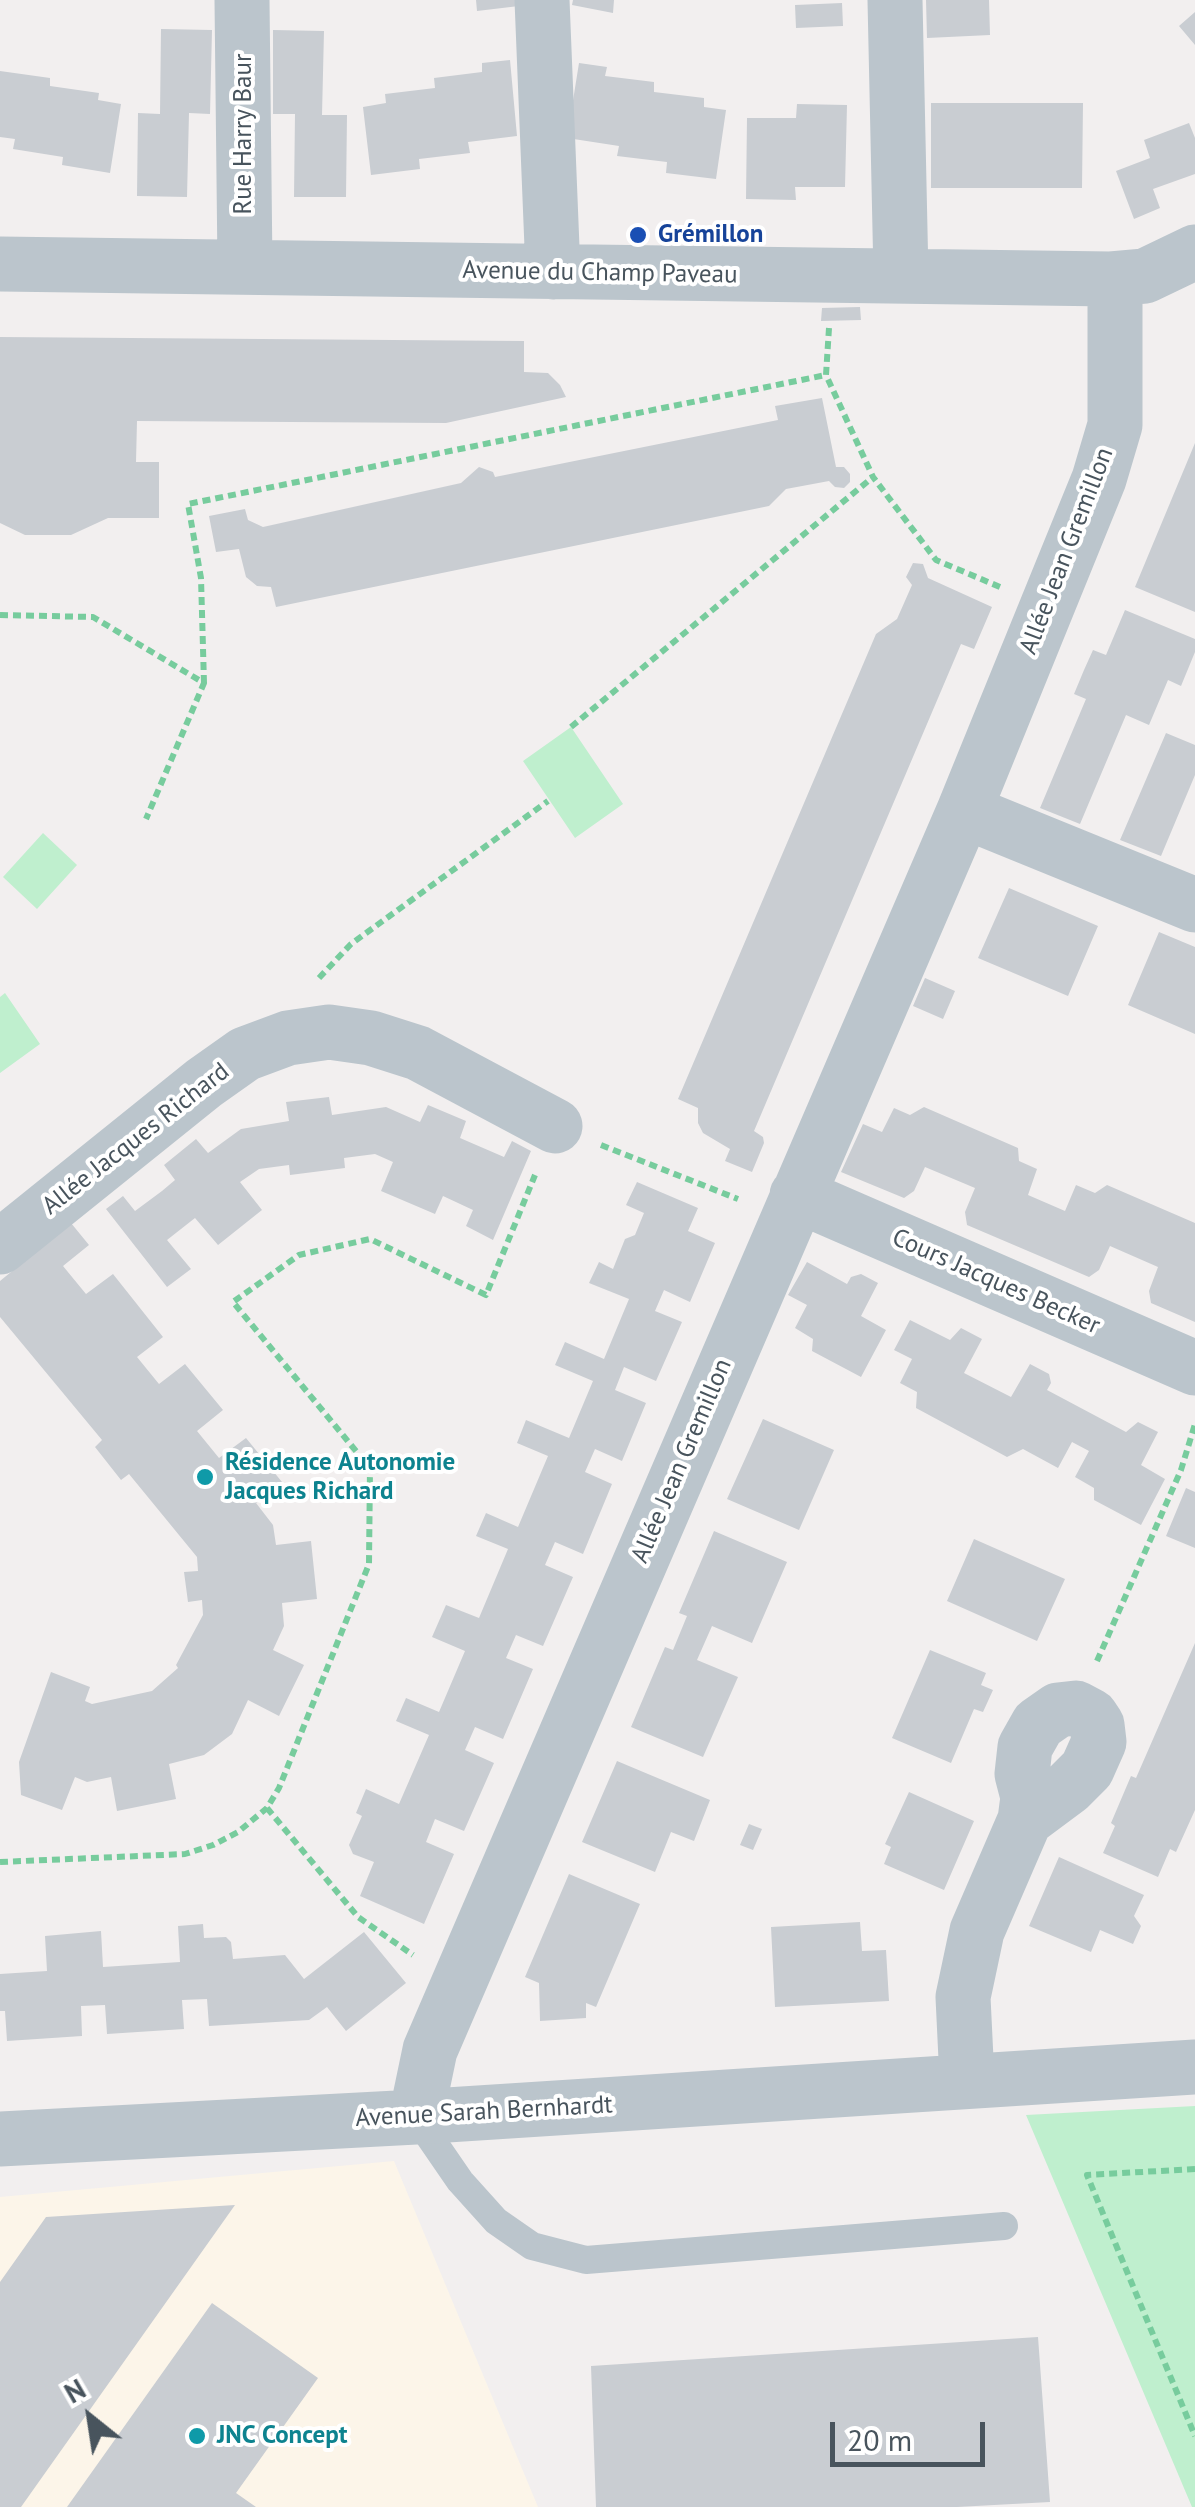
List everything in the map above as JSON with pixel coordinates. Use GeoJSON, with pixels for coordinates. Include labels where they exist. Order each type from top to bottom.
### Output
{"type":"FeatureCollection","features":[{"type":"Feature","properties":{"kind":"street","name":"Rue Harry Baur"},"geometry":{"type":"LineString","coordinates":[[242,0],[244,267]]}},
{"type":"Feature","properties":{"kind":"street"},"geometry":{"type":"LineString","coordinates":[[542,0],[553,272]]}},
{"type":"Feature","properties":{"kind":"street"},"geometry":{"type":"LineString","coordinates":[[896,0],[901,276]]}},
{"type":"Feature","properties":{"kind":"street","name":"Avenue du Champ Paveau"},"geometry":{"type":"LineString","coordinates":[[0,264],[1111,279],[1144,276],[1195,252]]}},
{"type":"Feature","properties":{"kind":"street","name":"Allée Jean Gremillon"},"geometry":{"type":"LineString","coordinates":[[416,2117],[430,2050],[964,811],[1099,479],[1115,425],[1115,295],[1111,279]]}},
{"type":"Feature","properties":{"kind":"street"},"geometry":{"type":"LineString","coordinates":[[964,811],[1195,904]]}},
{"type":"Feature","properties":{"kind":"street","name":"Allée Jacques Richard"},"geometry":{"type":"LineString","coordinates":[[0,1246],[204,1083],[245,1054],[288,1038],[330,1032],[371,1038],[418,1054],[555,1126]]}},
{"type":"Feature","properties":{"kind":"street","name":"Cours Jacques Becker"},"geometry":{"type":"LineString","coordinates":[[792,1207],[1195,1368]]}},
{"type":"Feature","properties":{"kind":"street"},"geometry":{"type":"LineString","coordinates":[[967,2080],[963,1997],[977,1931],[1026,1820],[1087,1769],[1099,1742],[1097,1725],[1091,1716],[1076,1708]]}},
{"type":"Feature","properties":{"kind":"street","name":"Avenue Sarah Bernhardt"},"geometry":{"type":"LineString","coordinates":[[0,2139],[416,2117],[1195,2066]]}},
{"type":"Feature","properties":{"kind":"lane"},"geometry":{"type":"LineString","coordinates":[[416,2117],[460,2181],[496,2221],[532,2246],[586,2260],[1004,2226]]}},
{"type":"Feature","properties":{"kind":"path"},"geometry":{"type":"LineString","coordinates":[[830,322],[826,375],[873,477],[936,560],[1048,603]]}},
{"type":"Feature","properties":{"kind":"path"},"geometry":{"type":"LineString","coordinates":[[146,819],[204,682],[201,578],[188,504],[826,375]]}},
{"type":"Feature","properties":{"kind":"path"},"geometry":{"type":"LineString","coordinates":[[571,727],[873,477]]}},
{"type":"Feature","properties":{"kind":"path"},"geometry":{"type":"LineString","coordinates":[[0,615],[93,617],[204,682]]}},
{"type":"Feature","properties":{"kind":"path"},"geometry":{"type":"LineString","coordinates":[[352,944],[548,801]]}},
{"type":"Feature","properties":{"kind":"path"},"geometry":{"type":"LineString","coordinates":[[0,1862],[185,1854],[213,1846],[238,1832],[266,1808],[278,1788],[368,1564],[370,1468],[233,1302],[298,1255],[370,1240],[486,1295],[555,1126],[792,1207]]}},
{"type":"Feature","properties":{"kind":"path"},"geometry":{"type":"LineString","coordinates":[[1076,1708],[1181,1470],[1195,1424]]}},
{"type":"Feature","properties":{"kind":"path"},"geometry":{"type":"LineString","coordinates":[[266,1808],[358,1917],[421,1960]]}},
{"type":"Feature","properties":{"kind":"path"},"geometry":{"type":"LineString","coordinates":[[1195,2169],[1087,2174],[1195,2436]]}},
{"type":"Feature","properties":{"kind":"shaded area"},"geometry":{"type":"Polygon","coordinates":[[[394,2161],[538,2507],[0,2507],[0,2197],[394,2161]]]}},
{"type":"Feature","properties":{"kind":"green space"},"geometry":{"type":"Polygon","coordinates":[[[571,727],[623,804],[575,838],[523,761],[571,727]]]}},
{"type":"Feature","properties":{"kind":"green space"},"geometry":{"type":"Polygon","coordinates":[[[43,833],[77,865],[37,909],[3,877],[43,833]]]}},
{"type":"Feature","properties":{"kind":"green space"},"geometry":{"type":"Polygon","coordinates":[[[5,993],[40,1044],[0,1073],[0,997],[5,993]]]}},
{"type":"Feature","properties":{"kind":"green space"},"geometry":{"type":"Polygon","coordinates":[[[1195,2106],[1195,2507],[1192,2507],[1026,2115],[1195,2106]]]}},
{"type":"Feature","properties":{"kind":"building"},"geometry":{"type":"Polygon","coordinates":[[[476,0],[518,0],[519,6],[477,11],[476,0]]]}},
{"type":"Feature","properties":{"kind":"building"},"geometry":{"type":"Polygon","coordinates":[[[573,0],[614,0],[613,13],[572,5],[573,0]]]}},
{"type":"Feature","properties":{"kind":"building"},"geometry":{"type":"Polygon","coordinates":[[[926,0],[989,0],[990,35],[927,38],[926,0]]]}},
{"type":"Feature","properties":{"kind":"building"},"geometry":{"type":"Polygon","coordinates":[[[842,3],[843,26],[796,28],[795,5],[842,3]]]}},
{"type":"Feature","properties":{"kind":"building"},"geometry":{"type":"Polygon","coordinates":[[[1195,12],[1195,45],[1179,26],[1195,12]]]}},
{"type":"Feature","properties":{"kind":"building"},"geometry":{"type":"Polygon","coordinates":[[[161,29],[212,30],[210,114],[189,113],[187,197],[137,196],[138,113],[160,114],[161,29]]]}},
{"type":"Feature","properties":{"kind":"building"},"geometry":{"type":"Polygon","coordinates":[[[273,30],[324,31],[322,115],[347,115],[346,197],[294,197],[295,114],[273,114],[273,30]]]}},
{"type":"Feature","properties":{"kind":"building"},"geometry":{"type":"Polygon","coordinates":[[[510,60],[517,136],[468,142],[470,153],[419,159],[420,169],[371,175],[363,107],[386,103],[385,94],[435,88],[434,78],[482,72],[482,63],[510,60]]]}},
{"type":"Feature","properties":{"kind":"building"},"geometry":{"type":"Polygon","coordinates":[[[579,63],[607,67],[605,76],[654,82],[654,92],[704,98],[704,107],[726,110],[716,179],[666,173],[667,162],[617,156],[619,146],[567,138],[579,63]]]}},
{"type":"Feature","properties":{"kind":"building"},"geometry":{"type":"Polygon","coordinates":[[[0,71],[50,78],[50,86],[99,93],[98,100],[121,104],[110,173],[62,165],[63,157],[13,149],[15,139],[0,137],[0,71]]]}},
{"type":"Feature","properties":{"kind":"building"},"geometry":{"type":"Polygon","coordinates":[[[931,103],[1083,103],[1082,188],[931,188],[931,103]]]}},
{"type":"Feature","properties":{"kind":"building"},"geometry":{"type":"Polygon","coordinates":[[[797,104],[847,105],[845,187],[795,187],[796,200],[746,199],[747,118],[796,118],[797,104]]]}},
{"type":"Feature","properties":{"kind":"building"},"geometry":{"type":"Polygon","coordinates":[[[1189,123],[1195,138],[1195,174],[1153,189],[1160,208],[1134,219],[1116,171],[1150,158],[1144,140],[1189,123]]]}},
{"type":"Feature","properties":{"kind":"building"},"geometry":{"type":"Polygon","coordinates":[[[860,307],[861,320],[821,321],[822,308],[860,307]]]}},
{"type":"Feature","properties":{"kind":"building"},"geometry":{"type":"Polygon","coordinates":[[[0,337],[524,341],[524,372],[548,373],[566,397],[446,423],[137,421],[136,462],[159,462],[159,518],[108,518],[71,535],[25,535],[0,523],[0,337]]]}},
{"type":"Feature","properties":{"kind":"building"},"geometry":{"type":"Polygon","coordinates":[[[822,398],[836,467],[844,467],[850,474],[850,482],[844,488],[829,481],[786,489],[769,506],[276,607],[271,587],[257,586],[246,577],[239,549],[216,552],[209,516],[245,509],[248,520],[263,527],[461,483],[479,467],[493,472],[495,477],[778,420],[775,406],[822,398]]]}},
{"type":"Feature","properties":{"kind":"building"},"geometry":{"type":"Polygon","coordinates":[[[1195,443],[1195,612],[1135,587],[1195,443]]]}},
{"type":"Feature","properties":{"kind":"building"},"geometry":{"type":"Polygon","coordinates":[[[913,563],[923,564],[928,578],[992,607],[974,649],[961,644],[754,1131],[763,1137],[764,1143],[752,1172],[725,1161],[730,1149],[703,1133],[698,1108],[678,1099],[876,634],[897,619],[912,585],[906,577],[913,563]]]}},
{"type":"Feature","properties":{"kind":"building"},"geometry":{"type":"Polygon","coordinates":[[[1125,610],[1195,639],[1195,652],[1181,686],[1168,680],[1149,725],[1126,715],[1080,824],[1040,808],[1086,699],[1074,694],[1084,670],[1093,650],[1106,655],[1125,610]]]}},
{"type":"Feature","properties":{"kind":"building"},"geometry":{"type":"Polygon","coordinates":[[[1166,733],[1195,745],[1195,775],[1161,856],[1120,840],[1166,733]]]}},
{"type":"Feature","properties":{"kind":"building"},"geometry":{"type":"Polygon","coordinates":[[[1009,888],[1098,926],[1068,996],[978,958],[1009,888]]]}},
{"type":"Feature","properties":{"kind":"building"},"geometry":{"type":"Polygon","coordinates":[[[1159,932],[1195,947],[1195,1034],[1128,1005],[1159,932]]]}},
{"type":"Feature","properties":{"kind":"building"},"geometry":{"type":"Polygon","coordinates":[[[925,978],[955,991],[943,1019],[913,1006],[925,978]]]}},
{"type":"Feature","properties":{"kind":"building"},"geometry":{"type":"Polygon","coordinates":[[[329,1097],[332,1115],[386,1107],[420,1122],[428,1105],[466,1121],[460,1138],[504,1157],[512,1141],[531,1151],[493,1240],[466,1226],[473,1210],[443,1196],[435,1214],[381,1191],[393,1162],[375,1154],[344,1158],[345,1168],[290,1175],[289,1165],[259,1169],[240,1182],[262,1210],[218,1245],[195,1218],[167,1240],[191,1269],[167,1287],[106,1209],[123,1196],[135,1211],[162,1191],[175,1180],[164,1165],[196,1139],[208,1153],[241,1129],[289,1121],[286,1102],[329,1097]]]}},
{"type":"Feature","properties":{"kind":"building"},"geometry":{"type":"Polygon","coordinates":[[[924,1107],[1018,1148],[1019,1161],[1037,1169],[1028,1195],[1065,1211],[1076,1185],[1095,1193],[1107,1185],[1195,1223],[1195,1322],[1151,1303],[1149,1291],[1158,1267],[1110,1246],[1099,1270],[1089,1277],[967,1225],[965,1212],[975,1188],[925,1167],[914,1191],[904,1198],[841,1172],[863,1124],[882,1132],[894,1108],[910,1115],[924,1107]]]}},
{"type":"Feature","properties":{"kind":"building"},"geometry":{"type":"Polygon","coordinates":[[[637,1182],[698,1208],[688,1231],[715,1243],[690,1302],[664,1290],[655,1311],[682,1322],[656,1381],[624,1367],[615,1390],[646,1403],[622,1461],[595,1449],[585,1472],[612,1484],[583,1554],[555,1542],[545,1565],[573,1577],[543,1646],[516,1635],[506,1658],[533,1669],[503,1739],[475,1727],[465,1750],[494,1763],[464,1831],[435,1819],[426,1842],[454,1854],[424,1924],[360,1896],[374,1862],[353,1854],[349,1845],[362,1816],[356,1813],[366,1789],[399,1804],[429,1735],[396,1721],[406,1698],[439,1712],[465,1651],[432,1637],[446,1605],[479,1618],[508,1549],[476,1536],[486,1513],[518,1527],[548,1456],[517,1443],[526,1420],[569,1438],[593,1381],[555,1365],[565,1342],[604,1359],[629,1299],[589,1283],[599,1262],[613,1269],[625,1239],[635,1235],[644,1213],[626,1205],[637,1182]]]}},
{"type":"Feature","properties":{"kind":"building","name":"Résidence Autonomie Jacques Richard"},"geometry":{"type":"Polygon","coordinates":[[[71,1223],[89,1245],[63,1266],[86,1294],[113,1274],[163,1337],[137,1357],[159,1384],[185,1364],[223,1410],[197,1431],[219,1458],[246,1438],[282,1482],[256,1503],[273,1525],[276,1545],[311,1541],[317,1599],[282,1603],[284,1626],[273,1650],[304,1665],[279,1716],[248,1700],[232,1734],[204,1755],[169,1764],[176,1799],[117,1811],[111,1777],[87,1782],[75,1777],[62,1810],[21,1795],[19,1762],[51,1672],[90,1687],[85,1701],[92,1704],[152,1691],[178,1668],[176,1665],[203,1615],[202,1600],[188,1602],[184,1572],[198,1571],[197,1557],[129,1474],[121,1480],[95,1447],[102,1440],[0,1317],[0,1281],[71,1223]]]}},
{"type":"Feature","properties":{"kind":"building"},"geometry":{"type":"Polygon","coordinates":[[[807,1262],[847,1284],[851,1277],[861,1274],[878,1283],[861,1316],[886,1330],[861,1377],[812,1351],[813,1339],[795,1328],[807,1305],[788,1295],[807,1262]]]}},
{"type":"Feature","properties":{"kind":"building"},"geometry":{"type":"Polygon","coordinates":[[[910,1320],[950,1340],[961,1328],[982,1339],[964,1373],[1011,1397],[1030,1364],[1049,1374],[1051,1383],[1047,1390],[1126,1432],[1138,1422],[1158,1432],[1141,1465],[1165,1479],[1141,1525],[1094,1500],[1094,1488],[1075,1477],[1089,1451],[1072,1442],[1058,1468],[1023,1449],[1007,1457],[916,1408],[917,1392],[900,1383],[912,1359],[894,1350],[910,1320]]]}},
{"type":"Feature","properties":{"kind":"building"},"geometry":{"type":"Polygon","coordinates":[[[763,1419],[834,1450],[799,1530],[727,1499],[763,1419]]]}},
{"type":"Feature","properties":{"kind":"building"},"geometry":{"type":"Polygon","coordinates":[[[1186,1488],[1195,1492],[1195,1548],[1166,1536],[1186,1488]]]}},
{"type":"Feature","properties":{"kind":"building"},"geometry":{"type":"Polygon","coordinates":[[[714,1531],[787,1562],[752,1643],[712,1626],[697,1660],[738,1677],[703,1757],[631,1727],[665,1647],[673,1650],[687,1616],[679,1613],[714,1531]]]}},
{"type":"Feature","properties":{"kind":"building"},"geometry":{"type":"Polygon","coordinates":[[[974,1539],[1065,1579],[1037,1641],[947,1601],[974,1539]]]}},
{"type":"Feature","properties":{"kind":"building"},"geometry":{"type":"Polygon","coordinates":[[[1195,1643],[1195,1810],[1176,1852],[1170,1849],[1158,1877],[1103,1853],[1131,1776],[1136,1778],[1195,1643]]]}},
{"type":"Feature","properties":{"kind":"building"},"geometry":{"type":"Polygon","coordinates":[[[930,1650],[986,1673],[981,1685],[993,1690],[983,1712],[974,1709],[951,1763],[892,1738],[930,1650]]]}},
{"type":"Feature","properties":{"kind":"building"},"geometry":{"type":"Polygon","coordinates":[[[617,1761],[710,1800],[694,1841],[671,1832],[655,1872],[582,1842],[617,1761]]]}},
{"type":"Feature","properties":{"kind":"building"},"geometry":{"type":"Polygon","coordinates":[[[909,1792],[974,1821],[944,1890],[884,1864],[891,1847],[885,1844],[909,1792]]]}},
{"type":"Feature","properties":{"kind":"building"},"geometry":{"type":"Polygon","coordinates":[[[749,1824],[762,1829],[753,1850],[740,1845],[749,1824]]]}},
{"type":"Feature","properties":{"kind":"building"},"geometry":{"type":"Polygon","coordinates":[[[1059,1857],[1144,1895],[1134,1916],[1141,1926],[1133,1944],[1100,1930],[1091,1952],[1029,1926],[1059,1857]]]}},
{"type":"Feature","properties":{"kind":"building"},"geometry":{"type":"Polygon","coordinates":[[[569,1874],[640,1904],[596,2007],[586,2003],[586,2018],[540,2021],[539,1983],[525,1977],[569,1874]]]}},
{"type":"Feature","properties":{"kind":"building"},"geometry":{"type":"Polygon","coordinates":[[[860,1922],[862,1951],[886,1950],[889,2001],[775,2007],[771,1927],[860,1922]]]}},
{"type":"Feature","properties":{"kind":"building"},"geometry":{"type":"Polygon","coordinates":[[[203,1924],[204,1938],[226,1937],[231,1942],[233,1959],[285,1955],[304,1979],[364,1932],[406,1983],[346,2031],[327,2007],[309,2020],[209,2026],[207,1999],[182,2000],[184,2029],[107,2034],[105,2005],[81,2006],[82,2036],[7,2041],[5,2011],[0,2011],[0,1974],[47,1971],[45,1936],[101,1931],[103,1967],[180,1962],[178,1926],[203,1924]]]}},
{"type":"Feature","properties":{"kind":"building"},"geometry":{"type":"Polygon","coordinates":[[[235,2205],[21,2507],[0,2507],[0,2282],[46,2217],[235,2205]]]}},
{"type":"Feature","properties":{"kind":"building","name":"JNC Concept"},"geometry":{"type":"Polygon","coordinates":[[[212,2303],[318,2378],[236,2493],[256,2507],[67,2507],[212,2303]]]}},
{"type":"Feature","properties":{"kind":"building"},"geometry":{"type":"Polygon","coordinates":[[[1038,2337],[1050,2502],[957,2507],[596,2507],[591,2366],[1038,2337]]]}},
{"type":"Feature","properties":{"kind":"place","name":"Grémillon"},"geometry":{"type":"Point","coordinates":[638,235]}},
{"type":"Feature","properties":{"kind":"place","name":"Résidence Autonomie Jacques Richard"},"geometry":{"type":"Point","coordinates":[205,1477]}},
{"type":"Feature","properties":{"kind":"place","name":"JNC Concept"},"geometry":{"type":"Point","coordinates":[197,2436]}}]}
